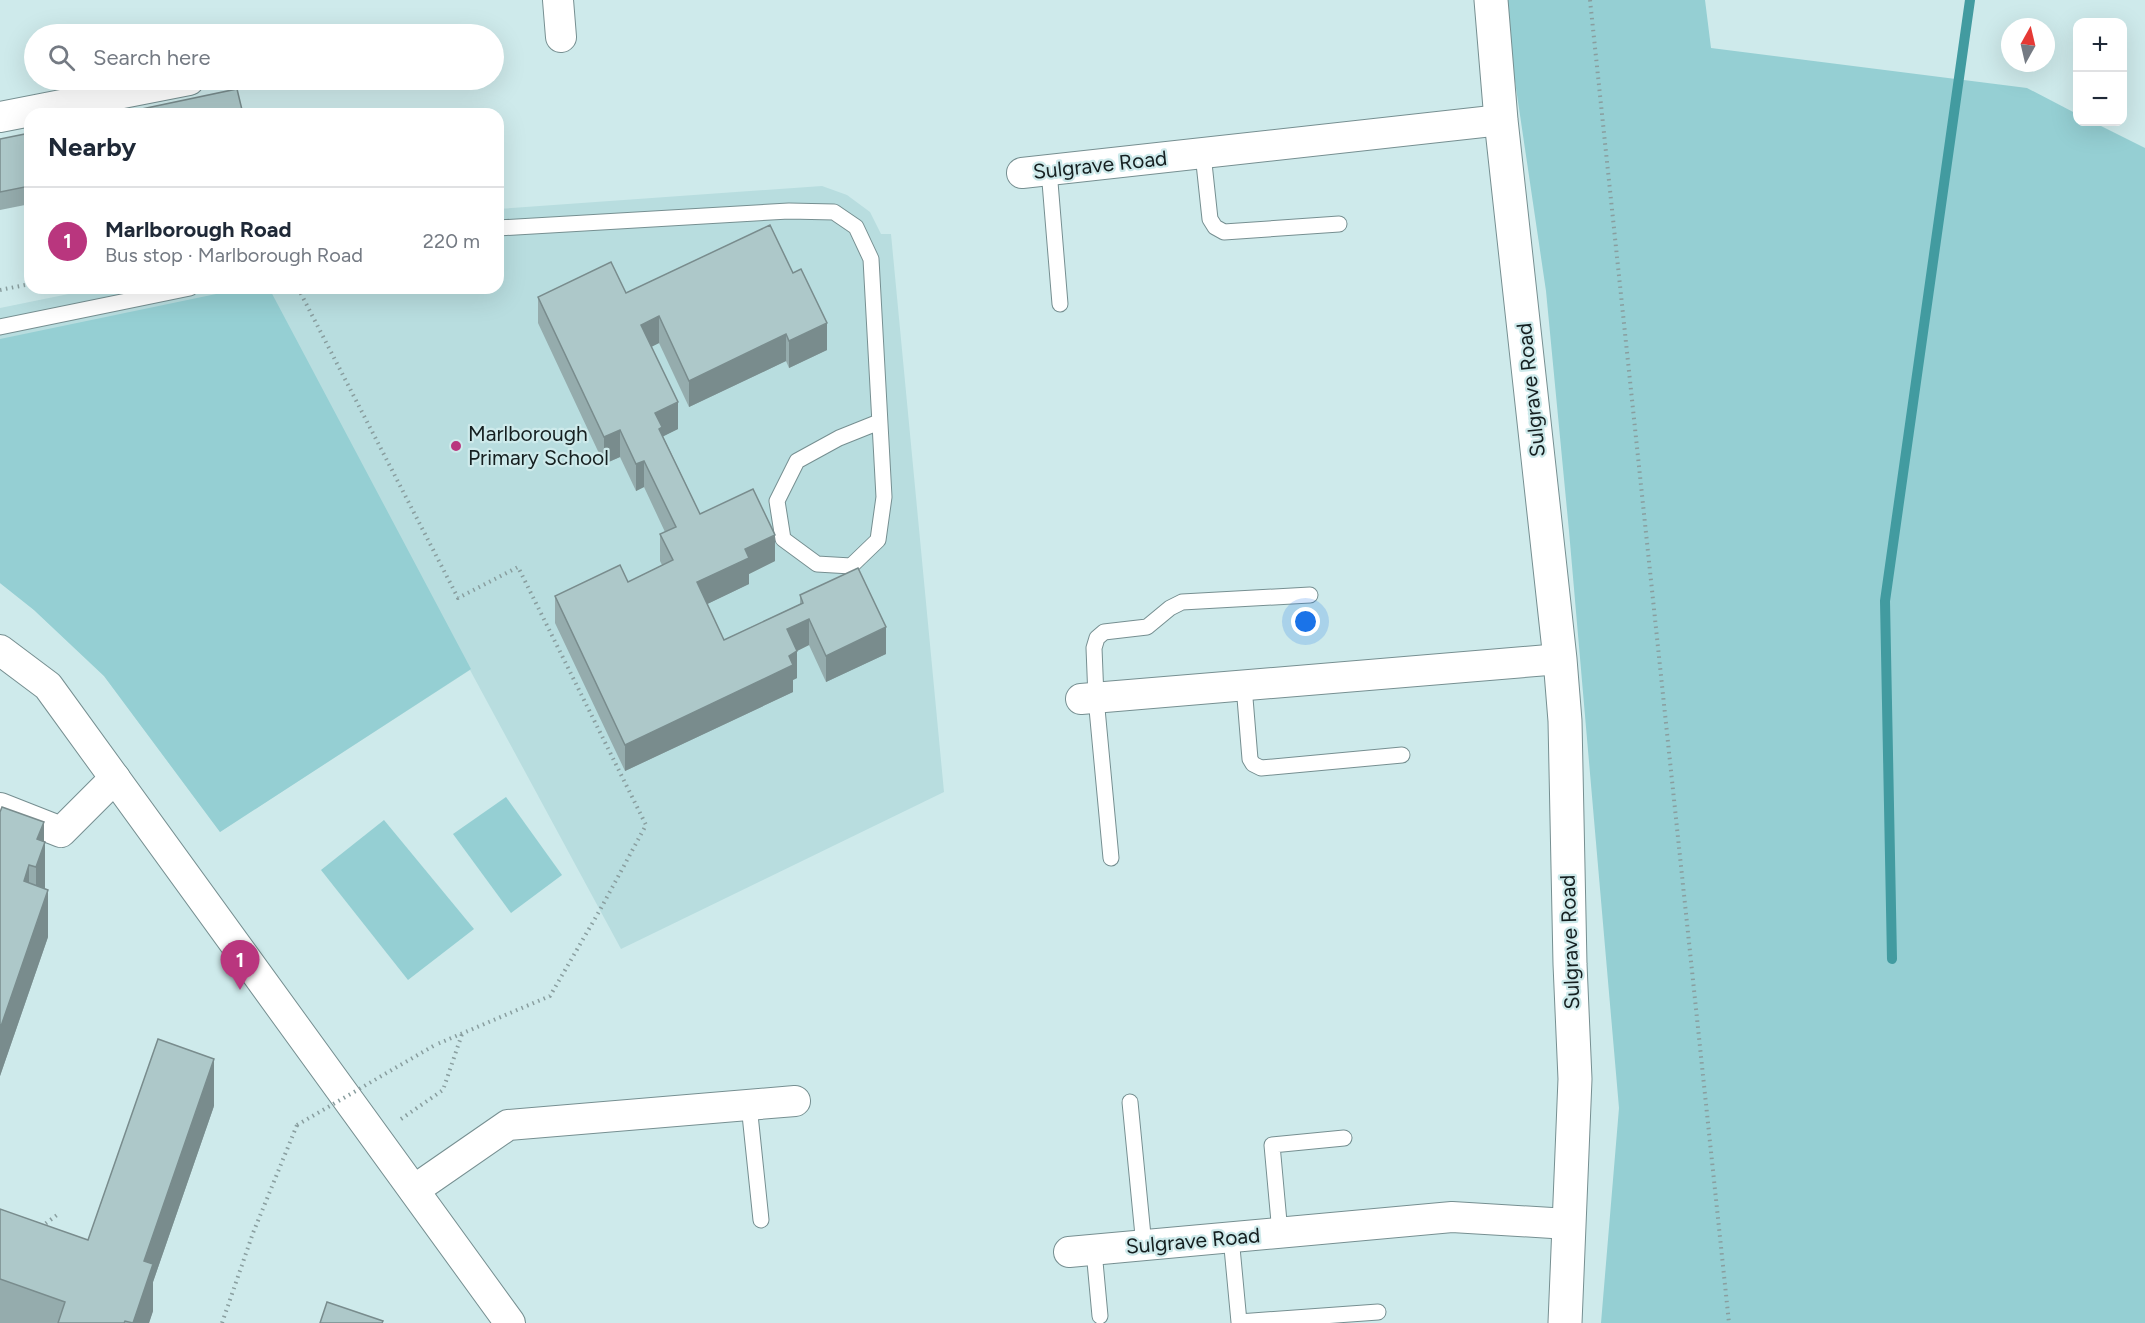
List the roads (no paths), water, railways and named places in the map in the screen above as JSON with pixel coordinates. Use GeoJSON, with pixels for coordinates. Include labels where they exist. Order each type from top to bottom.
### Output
{"type":"FeatureCollection","features":[{"type":"Feature","properties":{"kind":"street"},"geometry":{"type":"LineString","coordinates":[[558,0],[561,37]]}},
{"type":"Feature","properties":{"kind":"street","name":"Sulgrave Road"},"geometry":{"type":"LineString","coordinates":[[1491,0],[1501,120],[1565,721],[1575,1079],[1565,1323]]}},
{"type":"Feature","properties":{"kind":"street"},"geometry":{"type":"LineString","coordinates":[[46,108],[138,90]]}},
{"type":"Feature","properties":{"kind":"street"},"geometry":{"type":"LineString","coordinates":[[0,117],[24,112]]}},
{"type":"Feature","properties":{"kind":"street","name":"Sulgrave Road"},"geometry":{"type":"LineString","coordinates":[[1036,172],[1501,120]]}},
{"type":"Feature","properties":{"kind":"street"},"geometry":{"type":"LineString","coordinates":[[0,650],[48,686],[510,1323]]}},
{"type":"Feature","properties":{"kind":"street"},"geometry":{"type":"LineString","coordinates":[[1088,699],[1560,659]]}},
{"type":"Feature","properties":{"kind":"street"},"geometry":{"type":"LineString","coordinates":[[0,808],[61,832],[115,778]]}},
{"type":"Feature","properties":{"kind":"street"},"geometry":{"type":"LineString","coordinates":[[414,1190],[508,1125],[795,1101]]}},
{"type":"Feature","properties":{"kind":"street","name":"Sulgrave Road"},"geometry":{"type":"LineString","coordinates":[[1082,1252],[1452,1217],[1568,1224]]}},
{"type":"Feature","properties":{"kind":"lane"},"geometry":{"type":"LineString","coordinates":[[1203,154],[1210,219],[1215,227],[1224,232],[1339,224]]}},
{"type":"Feature","properties":{"kind":"lane"},"geometry":{"type":"LineString","coordinates":[[1036,172],[1060,304]]}},
{"type":"Feature","properties":{"kind":"lane"},"geometry":{"type":"LineString","coordinates":[[504,228],[789,211],[834,212],[856,227],[871,259],[884,497],[878,540],[851,566],[818,564],[783,539],[777,501],[797,461],[838,438],[879,422]]}},
{"type":"Feature","properties":{"kind":"lane"},"geometry":{"type":"LineString","coordinates":[[0,327],[161,294]]}},
{"type":"Feature","properties":{"kind":"lane"},"geometry":{"type":"LineString","coordinates":[[1111,858],[1088,699],[1097,638],[1104,632],[1147,627],[1170,608],[1182,602],[1310,595]]}},
{"type":"Feature","properties":{"kind":"lane"},"geometry":{"type":"LineString","coordinates":[[1244,686],[1250,759],[1253,764],[1261,768],[1402,755]]}},
{"type":"Feature","properties":{"kind":"lane"},"geometry":{"type":"LineString","coordinates":[[1130,1102],[1144,1246]]}},
{"type":"Feature","properties":{"kind":"lane"},"geometry":{"type":"LineString","coordinates":[[749,1105],[761,1220]]}},
{"type":"Feature","properties":{"kind":"lane"},"geometry":{"type":"LineString","coordinates":[[1280,1233],[1272,1145],[1344,1138]]}},
{"type":"Feature","properties":{"kind":"lane"},"geometry":{"type":"LineString","coordinates":[[1231,1237],[1239,1322],[1378,1312]]}},
{"type":"Feature","properties":{"kind":"lane"},"geometry":{"type":"LineString","coordinates":[[1082,1252],[1100,1316]]}},
{"type":"Feature","properties":{"kind":"waterway"},"geometry":{"type":"LineString","coordinates":[[1892,959],[1885,601],[1970,0]]}},
{"type":"Feature","properties":{"kind":"place","name":"Marlborough Primary School"},"geometry":{"type":"Point","coordinates":[456,446]}},
{"type":"Feature","properties":{"kind":"place","name":"Marlborough Road"},"geometry":{"type":"Point","coordinates":[240,990]}}]}
